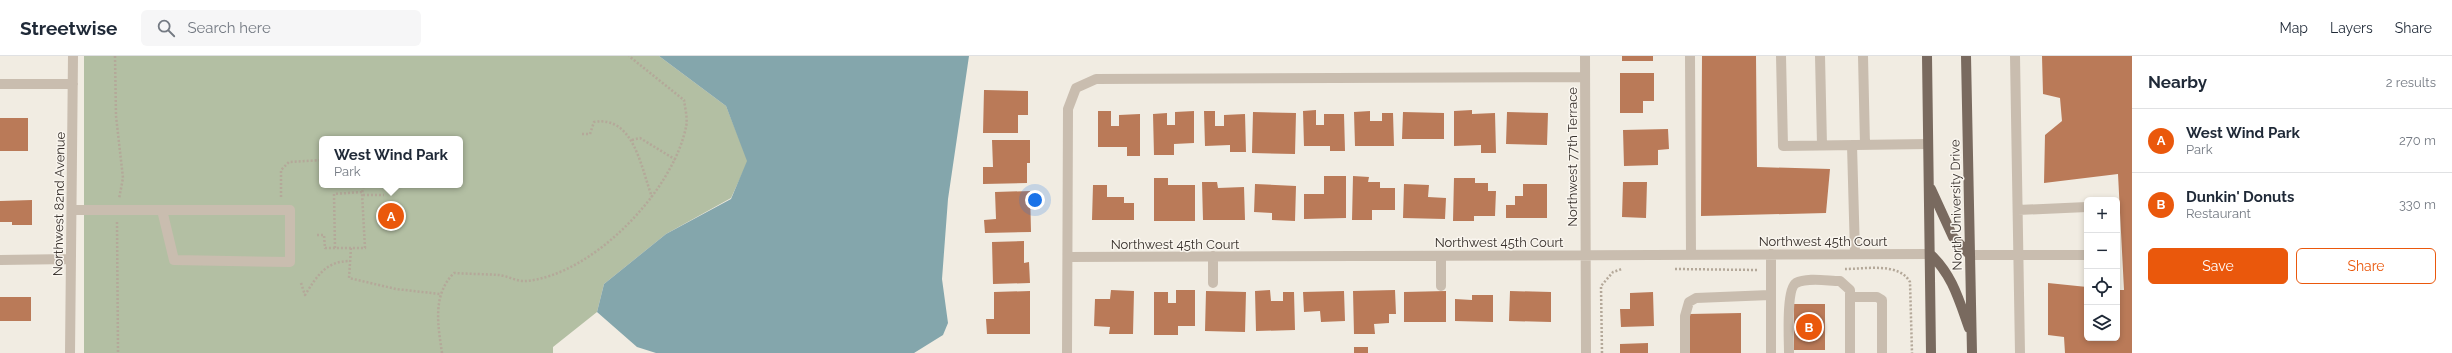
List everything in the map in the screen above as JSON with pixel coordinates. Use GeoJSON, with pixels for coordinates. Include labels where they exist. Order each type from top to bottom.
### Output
{"type":"FeatureCollection","features":[{"type":"Feature","properties":{"kind":"main road","name":"North University Drive"},"geometry":{"type":"LineString","coordinates":[[1927,56],[1931,353]]}},
{"type":"Feature","properties":{"kind":"main road","name":"North University Drive"},"geometry":{"type":"LineString","coordinates":[[1966,56],[1972,353]]}},
{"type":"Feature","properties":{"kind":"main road"},"geometry":{"type":"LineString","coordinates":[[1929,184],[1953,237],[1970,255]]}},
{"type":"Feature","properties":{"kind":"main road"},"geometry":{"type":"LineString","coordinates":[[1930,254],[1941,264],[1950,277],[1972,333]]}},
{"type":"Feature","properties":{"kind":"street","name":"Northwest 82nd Avenue"},"geometry":{"type":"LineString","coordinates":[[70,353],[73,56]]}},
{"type":"Feature","properties":{"kind":"street","name":"Northwest 77th Terrace"},"geometry":{"type":"LineString","coordinates":[[1584,56],[1586,353]]}},
{"type":"Feature","properties":{"kind":"street"},"geometry":{"type":"LineString","coordinates":[[1690,56],[1691,255]]}},
{"type":"Feature","properties":{"kind":"street"},"geometry":{"type":"LineString","coordinates":[[1781,56],[1783,146],[1928,144]]}},
{"type":"Feature","properties":{"kind":"street"},"geometry":{"type":"LineString","coordinates":[[1820,56],[1822,145]]}},
{"type":"Feature","properties":{"kind":"street"},"geometry":{"type":"LineString","coordinates":[[1863,56],[1865,145]]}},
{"type":"Feature","properties":{"kind":"street"},"geometry":{"type":"LineString","coordinates":[[2015,56],[2020,353]]}},
{"type":"Feature","properties":{"kind":"street"},"geometry":{"type":"LineString","coordinates":[[1067,353],[1068,109],[1076,88],[1096,79],[1585,77]]}},
{"type":"Feature","properties":{"kind":"street"},"geometry":{"type":"LineString","coordinates":[[0,84],[73,84]]}},
{"type":"Feature","properties":{"kind":"street"},"geometry":{"type":"LineString","coordinates":[[1852,145],[1855,254]]}},
{"type":"Feature","properties":{"kind":"street"},"geometry":{"type":"LineString","coordinates":[[2018,210],[2084,207]]}},
{"type":"Feature","properties":{"kind":"street"},"geometry":{"type":"LineString","coordinates":[[72,210],[162,210],[290,210],[290,262],[174,260],[162,210]]}},
{"type":"Feature","properties":{"kind":"street"},"geometry":{"type":"LineString","coordinates":[[1771,254],[1771,353]]}},
{"type":"Feature","properties":{"kind":"street","name":"Northwest 45th Court"},"geometry":{"type":"LineString","coordinates":[[1068,257],[1930,254]]}},
{"type":"Feature","properties":{"kind":"street"},"geometry":{"type":"LineString","coordinates":[[1970,255],[2084,255]]}},
{"type":"Feature","properties":{"kind":"street"},"geometry":{"type":"LineString","coordinates":[[1213,256],[1213,283]]}},
{"type":"Feature","properties":{"kind":"street"},"geometry":{"type":"LineString","coordinates":[[1441,256],[1441,286]]}},
{"type":"Feature","properties":{"kind":"street"},"geometry":{"type":"LineString","coordinates":[[0,260],[71,259]]}},
{"type":"Feature","properties":{"kind":"street"},"geometry":{"type":"LineString","coordinates":[[1789,353],[1789,315],[1792,289],[1796,283],[1840,281],[1850,290],[1851,297],[1850,353]]}},
{"type":"Feature","properties":{"kind":"street"},"geometry":{"type":"LineString","coordinates":[[1685,353],[1685,316],[1689,302],[1696,298],[1770,295]]}},
{"type":"Feature","properties":{"kind":"street"},"geometry":{"type":"LineString","coordinates":[[1851,297],[1877,297],[1882,300],[1882,353]]}},
{"type":"Feature","properties":{"kind":"path"},"geometry":{"type":"LineString","coordinates":[[114,56],[116,116],[123,178],[118,202]]}},
{"type":"Feature","properties":{"kind":"path"},"geometry":{"type":"LineString","coordinates":[[442,353],[438,324],[440,294],[446,281],[454,273],[500,275],[525,281],[566,271],[609,242],[645,207],[676,160],[686,126],[684,100],[629,56]]}},
{"type":"Feature","properties":{"kind":"path"},"geometry":{"type":"LineString","coordinates":[[582,134],[590,134],[594,122],[612,122],[623,129],[632,140],[652,197]]}},
{"type":"Feature","properties":{"kind":"path"},"geometry":{"type":"LineString","coordinates":[[632,140],[640,138],[676,160]]}},
{"type":"Feature","properties":{"kind":"path"},"geometry":{"type":"LineString","coordinates":[[281,198],[281,170],[289,162],[319,160]]}},
{"type":"Feature","properties":{"kind":"path"},"geometry":{"type":"LineString","coordinates":[[317,235],[324,235],[325,248],[365,248],[364,188]]}},
{"type":"Feature","properties":{"kind":"path"},"geometry":{"type":"LineString","coordinates":[[335,248],[334,194],[384,195]]}},
{"type":"Feature","properties":{"kind":"path"},"geometry":{"type":"LineString","coordinates":[[117,222],[118,353]]}},
{"type":"Feature","properties":{"kind":"path"},"geometry":{"type":"LineString","coordinates":[[351,248],[350,278],[396,289],[440,294]]}},
{"type":"Feature","properties":{"kind":"path"},"geometry":{"type":"LineString","coordinates":[[301,283],[305,295],[317,275],[338,261],[350,261]]}},
{"type":"Feature","properties":{"kind":"green space"},"geometry":{"type":"Polygon","coordinates":[[[84,56],[659,56],[726,106],[748,161],[731,198],[666,234],[604,284],[597,312],[553,347],[553,353],[84,353],[84,56]]]}},
{"type":"Feature","properties":{"kind":"water"},"geometry":{"type":"Polygon","coordinates":[[[659,56],[969,56],[948,199],[942,279],[948,323],[943,335],[914,353],[656,353],[637,347],[597,312],[604,284],[666,234],[731,199],[747,161],[726,106],[659,56]]]}},
{"type":"Feature","properties":{"kind":"building"},"geometry":{"type":"Polygon","coordinates":[[[1622,56],[1653,56],[1653,61],[1622,61],[1622,56]]]}},
{"type":"Feature","properties":{"kind":"building"},"geometry":{"type":"Polygon","coordinates":[[[1702,56],[1756,56],[1757,167],[1830,169],[1826,213],[1701,216],[1702,56]]]}},
{"type":"Feature","properties":{"kind":"building"},"geometry":{"type":"Polygon","coordinates":[[[2042,56],[2132,56],[2132,353],[2065,353],[2064,337],[2048,335],[2048,283],[2084,287],[2084,341],[2120,341],[2120,290],[2124,290],[2118,174],[2044,183],[2045,135],[2062,121],[2060,98],[2043,94],[2042,56]]]}},
{"type":"Feature","properties":{"kind":"building"},"geometry":{"type":"Polygon","coordinates":[[[1620,73],[1654,73],[1654,101],[1643,101],[1643,113],[1620,113],[1620,73]]]}},
{"type":"Feature","properties":{"kind":"building"},"geometry":{"type":"Polygon","coordinates":[[[984,90],[1028,91],[1028,115],[1018,115],[1018,133],[983,133],[984,90]]]}},
{"type":"Feature","properties":{"kind":"building"},"geometry":{"type":"Polygon","coordinates":[[[1316,110],[1316,125],[1324,125],[1324,114],[1344,114],[1345,151],[1330,151],[1330,146],[1304,146],[1303,111],[1316,110]]]}},
{"type":"Feature","properties":{"kind":"building"},"geometry":{"type":"Polygon","coordinates":[[[1472,110],[1472,114],[1495,113],[1496,153],[1481,153],[1481,145],[1454,146],[1454,111],[1472,110]]]}},
{"type":"Feature","properties":{"kind":"building"},"geometry":{"type":"Polygon","coordinates":[[[1098,111],[1111,111],[1111,126],[1119,126],[1119,115],[1140,114],[1140,156],[1127,156],[1127,147],[1098,147],[1098,111]]]}},
{"type":"Feature","properties":{"kind":"building"},"geometry":{"type":"Polygon","coordinates":[[[1194,111],[1194,143],[1174,144],[1174,155],[1154,155],[1153,114],[1167,113],[1167,125],[1175,125],[1175,112],[1194,111]]]}},
{"type":"Feature","properties":{"kind":"building"},"geometry":{"type":"Polygon","coordinates":[[[1204,111],[1215,111],[1215,126],[1224,126],[1224,115],[1245,114],[1246,152],[1230,152],[1230,145],[1205,146],[1204,111]]]}},
{"type":"Feature","properties":{"kind":"building"},"geometry":{"type":"Polygon","coordinates":[[[1370,111],[1370,121],[1382,121],[1382,113],[1393,113],[1394,146],[1355,146],[1354,112],[1370,111]]]}},
{"type":"Feature","properties":{"kind":"building"},"geometry":{"type":"Polygon","coordinates":[[[1253,112],[1296,113],[1295,154],[1252,153],[1253,112]]]}},
{"type":"Feature","properties":{"kind":"building"},"geometry":{"type":"Polygon","coordinates":[[[1403,112],[1444,113],[1444,139],[1402,139],[1403,112]]]}},
{"type":"Feature","properties":{"kind":"building"},"geometry":{"type":"Polygon","coordinates":[[[1507,112],[1548,113],[1547,145],[1506,144],[1507,112]]]}},
{"type":"Feature","properties":{"kind":"building"},"geometry":{"type":"Polygon","coordinates":[[[0,118],[28,118],[28,151],[0,151],[0,118]]]}},
{"type":"Feature","properties":{"kind":"building"},"geometry":{"type":"Polygon","coordinates":[[[1668,129],[1669,149],[1658,150],[1658,165],[1624,166],[1623,130],[1668,129]]]}},
{"type":"Feature","properties":{"kind":"building"},"geometry":{"type":"Polygon","coordinates":[[[992,140],[1030,140],[1030,163],[1027,163],[1027,183],[983,184],[983,167],[993,167],[992,140]]]}},
{"type":"Feature","properties":{"kind":"building"},"geometry":{"type":"Polygon","coordinates":[[[1324,176],[1346,176],[1346,218],[1304,219],[1304,194],[1324,194],[1324,176]]]}},
{"type":"Feature","properties":{"kind":"building"},"geometry":{"type":"Polygon","coordinates":[[[1353,176],[1369,177],[1368,182],[1380,182],[1380,188],[1395,188],[1395,210],[1372,210],[1372,220],[1352,220],[1353,176]]]}},
{"type":"Feature","properties":{"kind":"building"},"geometry":{"type":"Polygon","coordinates":[[[1154,178],[1168,178],[1168,185],[1195,185],[1195,221],[1154,221],[1154,178]]]}},
{"type":"Feature","properties":{"kind":"building"},"geometry":{"type":"Polygon","coordinates":[[[1454,178],[1475,178],[1475,183],[1488,183],[1488,191],[1496,191],[1495,216],[1474,216],[1474,221],[1453,221],[1454,178]]]}},
{"type":"Feature","properties":{"kind":"building"},"geometry":{"type":"Polygon","coordinates":[[[1202,182],[1217,182],[1218,188],[1244,187],[1245,220],[1203,220],[1202,182]]]}},
{"type":"Feature","properties":{"kind":"building"},"geometry":{"type":"Polygon","coordinates":[[[1623,182],[1647,182],[1646,218],[1622,217],[1623,182]]]}},
{"type":"Feature","properties":{"kind":"building"},"geometry":{"type":"Polygon","coordinates":[[[1255,184],[1296,186],[1295,221],[1272,220],[1272,213],[1254,212],[1255,184]]]}},
{"type":"Feature","properties":{"kind":"building"},"geometry":{"type":"Polygon","coordinates":[[[1404,184],[1429,185],[1428,197],[1446,198],[1445,219],[1403,218],[1404,184]]]}},
{"type":"Feature","properties":{"kind":"building"},"geometry":{"type":"Polygon","coordinates":[[[1523,184],[1547,184],[1547,218],[1506,218],[1506,205],[1515,205],[1515,196],[1523,196],[1523,184]]]}},
{"type":"Feature","properties":{"kind":"building"},"geometry":{"type":"Polygon","coordinates":[[[1093,185],[1107,185],[1107,197],[1124,197],[1124,203],[1134,203],[1134,220],[1092,220],[1093,185]]]}},
{"type":"Feature","properties":{"kind":"building"},"geometry":{"type":"Polygon","coordinates":[[[1030,191],[1031,232],[985,233],[984,220],[996,219],[995,192],[1030,191]]]}},
{"type":"Feature","properties":{"kind":"building"},"geometry":{"type":"Polygon","coordinates":[[[32,200],[32,225],[12,225],[12,222],[0,222],[0,201],[32,200]]]}},
{"type":"Feature","properties":{"kind":"building"},"geometry":{"type":"Polygon","coordinates":[[[1024,241],[1024,263],[1029,262],[1030,283],[993,284],[992,242],[1024,241]]]}},
{"type":"Feature","properties":{"kind":"building"},"geometry":{"type":"Polygon","coordinates":[[[1111,290],[1134,291],[1133,334],[1109,334],[1110,327],[1094,326],[1095,299],[1110,299],[1111,290]]]}},
{"type":"Feature","properties":{"kind":"building"},"geometry":{"type":"Polygon","coordinates":[[[1176,290],[1195,290],[1195,326],[1178,326],[1178,335],[1154,335],[1154,292],[1168,292],[1168,303],[1176,303],[1176,290]]]}},
{"type":"Feature","properties":{"kind":"building"},"geometry":{"type":"Polygon","coordinates":[[[1270,290],[1271,301],[1283,301],[1283,292],[1294,292],[1295,330],[1256,331],[1255,291],[1270,290]]]}},
{"type":"Feature","properties":{"kind":"building"},"geometry":{"type":"Polygon","coordinates":[[[1395,290],[1396,314],[1389,314],[1389,323],[1374,324],[1375,334],[1354,334],[1353,291],[1395,290]]]}},
{"type":"Feature","properties":{"kind":"building"},"geometry":{"type":"Polygon","coordinates":[[[1030,291],[1030,334],[987,334],[986,319],[994,319],[994,292],[1030,291]]]}},
{"type":"Feature","properties":{"kind":"building"},"geometry":{"type":"Polygon","coordinates":[[[1206,291],[1246,292],[1245,332],[1205,331],[1206,291]]]}},
{"type":"Feature","properties":{"kind":"building"},"geometry":{"type":"Polygon","coordinates":[[[1344,291],[1345,321],[1321,322],[1320,311],[1304,312],[1303,292],[1344,291]]]}},
{"type":"Feature","properties":{"kind":"building"},"geometry":{"type":"Polygon","coordinates":[[[1446,291],[1446,322],[1404,322],[1404,292],[1446,291]]]}},
{"type":"Feature","properties":{"kind":"building"},"geometry":{"type":"Polygon","coordinates":[[[1510,291],[1551,292],[1551,322],[1509,321],[1510,291]]]}},
{"type":"Feature","properties":{"kind":"building"},"geometry":{"type":"Polygon","coordinates":[[[1653,292],[1654,326],[1621,327],[1620,309],[1630,309],[1630,293],[1653,292]]]}},
{"type":"Feature","properties":{"kind":"building"},"geometry":{"type":"Polygon","coordinates":[[[1472,295],[1493,295],[1493,322],[1455,321],[1455,299],[1472,300],[1472,295]]]}},
{"type":"Feature","properties":{"kind":"building"},"geometry":{"type":"Polygon","coordinates":[[[0,297],[31,297],[31,321],[0,321],[0,297]]]}},
{"type":"Feature","properties":{"kind":"building"},"geometry":{"type":"Polygon","coordinates":[[[1794,304],[1825,304],[1825,350],[1794,350],[1794,304]]]}},
{"type":"Feature","properties":{"kind":"building"},"geometry":{"type":"Polygon","coordinates":[[[1741,313],[1741,353],[1690,353],[1690,314],[1741,313]]]}},
{"type":"Feature","properties":{"kind":"building"},"geometry":{"type":"Polygon","coordinates":[[[1648,343],[1648,353],[1620,353],[1620,344],[1648,343]]]}},
{"type":"Feature","properties":{"kind":"building"},"geometry":{"type":"Polygon","coordinates":[[[1354,347],[1368,347],[1368,353],[1354,353],[1354,347]]]}},
{"type":"Feature","properties":{"kind":"place","name":"West Wind Park"},"geometry":{"type":"Point","coordinates":[391,216]}},
{"type":"Feature","properties":{"kind":"place","name":"Dunkin' Donuts"},"geometry":{"type":"Point","coordinates":[1809,327]}}]}
